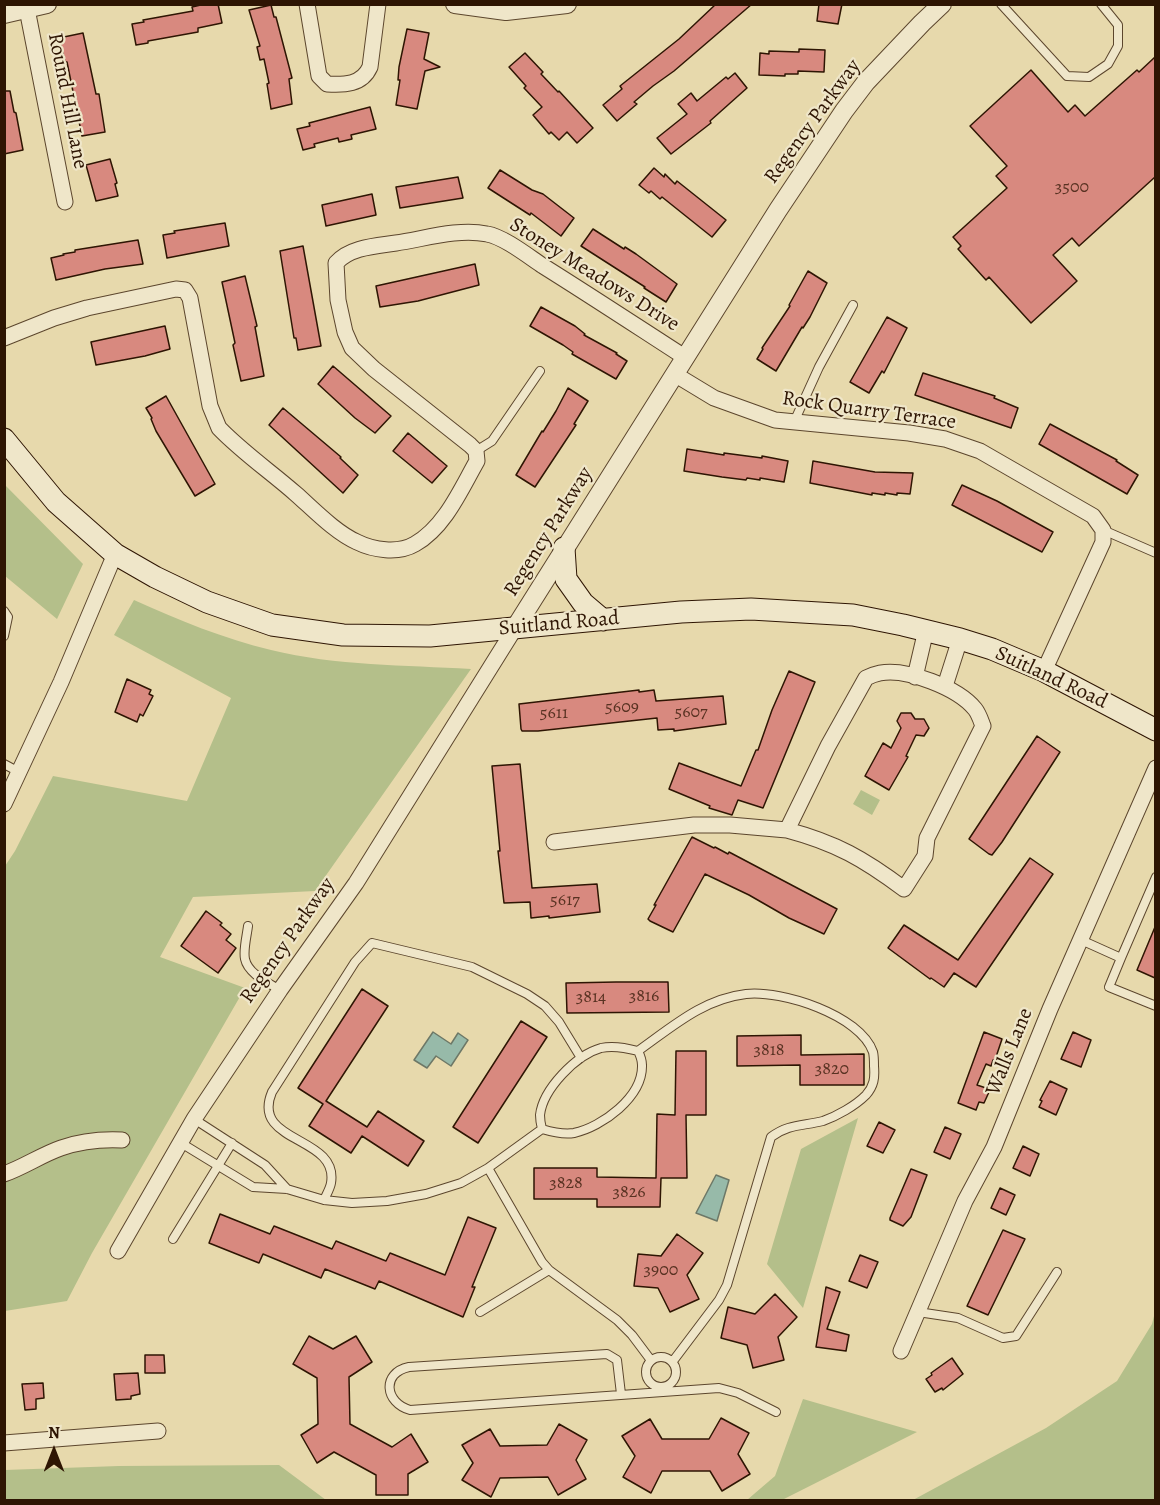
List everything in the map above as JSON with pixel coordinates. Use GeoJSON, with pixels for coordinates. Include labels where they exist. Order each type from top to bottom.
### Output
{"type":"FeatureCollection","features":[{"type":"Feature","properties":{"kind":"main road","name":"Suitland Road"},"geometry":{"type":"LineString","coordinates":[[4,439],[56,502],[115,554],[155,577],[207,602],[272,625],[354,635],[430,636],[681,612],[751,609],[853,615],[926,630],[992,649],[1044,671],[1155,730]]}},
{"type":"Feature","properties":{"kind":"main road"},"geometry":{"type":"LineString","coordinates":[[564,548],[566,579],[584,603],[603,620]]}},
{"type":"Feature","properties":{"kind":"street"},"geometry":{"type":"LineString","coordinates":[[4,14],[26,7],[47,4]]}},
{"type":"Feature","properties":{"kind":"street"},"geometry":{"type":"LineString","coordinates":[[307,4],[319,76],[327,84],[347,85],[366,75],[370,67],[378,4]]}},
{"type":"Feature","properties":{"kind":"street"},"geometry":{"type":"LineString","coordinates":[[455,4],[506,11],[567,4]]}},
{"type":"Feature","properties":{"kind":"street","name":"Regency Parkway"},"geometry":{"type":"LineString","coordinates":[[118,1251],[194,1119],[280,990],[356,883],[778,210],[866,82],[942,4]]}},
{"type":"Feature","properties":{"kind":"street","name":"Round Hill Lane"},"geometry":{"type":"LineString","coordinates":[[26,7],[66,202]]}},
{"type":"Feature","properties":{"kind":"street","name":"Stoney Meadows Drive"},"geometry":{"type":"LineString","coordinates":[[476,451],[374,369],[352,348],[345,332],[337,291],[336,263],[343,256],[366,248],[441,236],[465,233],[488,234],[538,262],[686,358]]}},
{"type":"Feature","properties":{"kind":"street"},"geometry":{"type":"LineString","coordinates":[[4,338],[54,318],[87,308],[176,289],[185,290],[190,298],[210,406],[219,428],[334,526],[356,542],[381,549],[400,549],[414,545],[442,520],[477,461],[476,451]]}},
{"type":"Feature","properties":{"kind":"street","name":"Rock Quarry Terrace"},"geometry":{"type":"LineString","coordinates":[[676,375],[714,398],[775,420],[909,433],[945,439],[980,451],[1093,516],[1103,530]]}},
{"type":"Feature","properties":{"kind":"street"},"geometry":{"type":"LineString","coordinates":[[1044,671],[1098,556],[1103,542],[1103,530]]}},
{"type":"Feature","properties":{"kind":"street"},"geometry":{"type":"LineString","coordinates":[[4,804],[61,682],[115,554]]}},
{"type":"Feature","properties":{"kind":"street"},"geometry":{"type":"LineString","coordinates":[[915,677],[926,630]]}},
{"type":"Feature","properties":{"kind":"street"},"geometry":{"type":"LineString","coordinates":[[945,686],[960,639]]}},
{"type":"Feature","properties":{"kind":"street"},"geometry":{"type":"LineString","coordinates":[[554,842],[694,825],[730,825],[787,830],[822,839],[857,856],[904,889],[925,856],[927,838],[983,726],[977,711],[963,697],[945,686],[915,677],[880,673],[866,678],[828,746],[787,830]]}},
{"type":"Feature","properties":{"kind":"street","name":"Walls Lane"},"geometry":{"type":"LineString","coordinates":[[901,1351],[965,1201],[994,1147],[1050,1010],[1155,768]]}},
{"type":"Feature","properties":{"kind":"street"},"geometry":{"type":"LineString","coordinates":[[4,1174],[20,1169],[62,1148],[98,1139],[122,1140]]}},
{"type":"Feature","properties":{"kind":"street"},"geometry":{"type":"LineString","coordinates":[[4,1443],[158,1431]]}},
{"type":"Feature","properties":{"kind":"lane"},"geometry":{"type":"LineString","coordinates":[[1001,4],[1067,76],[1089,77],[1108,64],[1118,46],[1118,25],[1101,4]]}},
{"type":"Feature","properties":{"kind":"lane"},"geometry":{"type":"LineString","coordinates":[[794,422],[819,367],[853,305]]}},
{"type":"Feature","properties":{"kind":"lane"},"geometry":{"type":"LineString","coordinates":[[476,451],[492,441],[540,371]]}},
{"type":"Feature","properties":{"kind":"lane"},"geometry":{"type":"LineString","coordinates":[[1103,530],[1155,553]]}},
{"type":"Feature","properties":{"kind":"lane"},"geometry":{"type":"LineString","coordinates":[[4,611],[8,617],[4,636]]}},
{"type":"Feature","properties":{"kind":"lane"},"geometry":{"type":"LineString","coordinates":[[4,764],[20,773]]}},
{"type":"Feature","properties":{"kind":"lane"},"geometry":{"type":"LineString","coordinates":[[1155,877],[1109,987],[1155,1006]]}},
{"type":"Feature","properties":{"kind":"lane"},"geometry":{"type":"LineString","coordinates":[[248,926],[244,959],[249,968],[280,990]]}},
{"type":"Feature","properties":{"kind":"lane"},"geometry":{"type":"LineString","coordinates":[[1081,940],[1120,958]]}},
{"type":"Feature","properties":{"kind":"lane"},"geometry":{"type":"LineString","coordinates":[[324,1200],[331,1182],[330,1168],[321,1154],[275,1126],[269,1116],[268,1102],[272,1092],[355,962],[372,943],[472,967],[527,994],[545,1006],[559,1022],[581,1058]]}},
{"type":"Feature","properties":{"kind":"lane"},"geometry":{"type":"LineString","coordinates":[[638,1051],[706,1004],[747,994],[785,996],[828,1011],[860,1035],[873,1053],[875,1083],[866,1095],[849,1108],[824,1120],[782,1129],[771,1137],[727,1285],[719,1300],[673,1361]]}},
{"type":"Feature","properties":{"kind":"lane"},"geometry":{"type":"LineString","coordinates":[[542,1130],[540,1116],[544,1101],[563,1073],[581,1058],[601,1048],[623,1047],[638,1051]]}},
{"type":"Feature","properties":{"kind":"lane"},"geometry":{"type":"LineString","coordinates":[[180,1143],[253,1187],[287,1189],[324,1200],[352,1203],[387,1201],[426,1194],[461,1183],[542,1130],[572,1133],[588,1128],[618,1110],[638,1082],[642,1065],[638,1051]]}},
{"type":"Feature","properties":{"kind":"lane"},"geometry":{"type":"LineString","coordinates":[[194,1119],[265,1165],[287,1189]]}},
{"type":"Feature","properties":{"kind":"lane"},"geometry":{"type":"LineString","coordinates":[[173,1239],[232,1143]]}},
{"type":"Feature","properties":{"kind":"lane"},"geometry":{"type":"LineString","coordinates":[[488,1167],[542,1262],[549,1270],[617,1320],[650,1359]]}},
{"type":"Feature","properties":{"kind":"lane"},"geometry":{"type":"LineString","coordinates":[[480,1312],[549,1270]]}},
{"type":"Feature","properties":{"kind":"lane"},"geometry":{"type":"LineString","coordinates":[[918,1312],[958,1318],[1003,1338],[1016,1336],[1057,1272]]}},
{"type":"Feature","properties":{"kind":"lane"},"geometry":{"type":"LineString","coordinates":[[621,1394],[617,1360],[607,1354],[409,1367],[400,1369],[393,1375],[390,1383],[394,1402],[410,1410],[621,1394],[662,1390],[720,1388],[738,1393],[776,1412]]}},
{"type":"Feature","properties":{"kind":"lane"},"geometry":{"type":"LineString","coordinates":[[658,1356],[673,1361],[677,1372],[672,1383],[662,1390],[652,1385],[646,1378],[645,1368],[650,1359],[658,1356]]}},
{"type":"Feature","properties":{"kind":"green space"},"geometry":{"type":"Polygon","coordinates":[[[5,485],[83,564],[57,619],[5,576],[5,485]]]}},
{"type":"Feature","properties":{"kind":"green space"},"geometry":{"type":"Polygon","coordinates":[[[134,600],[219,635],[253,646],[296,655],[371,664],[471,669],[315,891],[193,897],[160,957],[245,988],[92,1253],[67,1301],[5,1311],[5,866],[53,776],[187,801],[231,698],[114,635],[134,600]]]}},
{"type":"Feature","properties":{"kind":"green space"},"geometry":{"type":"Polygon","coordinates":[[[861,790],[880,800],[872,815],[853,804],[861,790]]]}},
{"type":"Feature","properties":{"kind":"green space"},"geometry":{"type":"Polygon","coordinates":[[[858,1118],[803,1308],[767,1264],[801,1149],[858,1118]]]}},
{"type":"Feature","properties":{"kind":"green space"},"geometry":{"type":"Polygon","coordinates":[[[1155,1312],[1155,1500],[913,1500],[1046,1428],[1117,1381],[1152,1324],[1155,1312]]]}},
{"type":"Feature","properties":{"kind":"green space"},"geometry":{"type":"Polygon","coordinates":[[[803,1399],[917,1432],[782,1500],[747,1500],[775,1476],[803,1399]]]}},
{"type":"Feature","properties":{"kind":"green space"},"geometry":{"type":"Polygon","coordinates":[[[279,1465],[326,1500],[5,1500],[5,1470],[119,1466],[279,1465]]]}},
{"type":"Feature","properties":{"kind":"shaded area"},"geometry":{"type":"Polygon","coordinates":[[[433,1032],[451,1044],[458,1033],[468,1040],[451,1066],[436,1056],[427,1068],[414,1060],[433,1032]]]}},
{"type":"Feature","properties":{"kind":"shaded area"},"geometry":{"type":"Polygon","coordinates":[[[716,1175],[729,1180],[717,1221],[696,1213],[716,1175]]]}},
{"type":"Feature","properties":{"kind":"building"},"geometry":{"type":"Polygon","coordinates":[[[218,4],[222,23],[198,28],[198,32],[136,45],[132,24],[193,11],[192,7],[218,4]]]}},
{"type":"Feature","properties":{"kind":"building"},"geometry":{"type":"Polygon","coordinates":[[[716,4],[752,4],[634,102],[637,104],[617,121],[603,105],[622,89],[620,86],[679,39],[716,4]]]}},
{"type":"Feature","properties":{"kind":"building"},"geometry":{"type":"Polygon","coordinates":[[[819,4],[842,4],[838,24],[817,21],[819,4]]]}},
{"type":"Feature","properties":{"kind":"building"},"geometry":{"type":"Polygon","coordinates":[[[271,5],[292,78],[289,79],[292,104],[271,109],[264,59],[260,60],[257,47],[260,46],[249,10],[271,5]]]}},
{"type":"Feature","properties":{"kind":"building"},"geometry":{"type":"Polygon","coordinates":[[[407,29],[429,33],[424,59],[440,67],[425,71],[417,109],[396,105],[400,80],[398,80],[399,67],[407,29]]]}},
{"type":"Feature","properties":{"kind":"building"},"geometry":{"type":"Polygon","coordinates":[[[83,33],[96,94],[99,94],[105,132],[82,136],[67,62],[65,62],[59,38],[83,33]]]}},
{"type":"Feature","properties":{"kind":"building"},"geometry":{"type":"Polygon","coordinates":[[[799,49],[825,50],[824,72],[798,71],[798,74],[785,74],[785,76],[759,75],[760,53],[799,52],[799,49]]]}},
{"type":"Feature","properties":{"kind":"building"},"geometry":{"type":"Polygon","coordinates":[[[525,53],[543,72],[541,74],[593,128],[577,143],[567,132],[559,140],[551,132],[549,134],[533,115],[542,107],[509,67],[525,53]]]}},
{"type":"Feature","properties":{"kind":"building"},"geometry":{"type":"Polygon","coordinates":[[[1155,57],[1155,177],[1079,246],[1072,238],[1053,255],[1077,281],[1031,323],[989,277],[986,280],[958,249],[961,246],[953,237],[1007,188],[996,176],[1007,166],[970,126],[1031,70],[1068,112],[1075,105],[1085,116],[1155,57]]]}},
{"type":"Feature","properties":{"kind":"building"},"geometry":{"type":"Polygon","coordinates":[[[735,73],[747,88],[710,121],[711,123],[671,154],[657,138],[687,114],[678,104],[691,93],[697,101],[726,77],[728,79],[735,73]]]}},
{"type":"Feature","properties":{"kind":"building"},"geometry":{"type":"Polygon","coordinates":[[[4,91],[10,91],[23,150],[4,154],[4,91]]]}},
{"type":"Feature","properties":{"kind":"building"},"geometry":{"type":"Polygon","coordinates":[[[370,107],[376,129],[351,135],[352,139],[339,142],[338,138],[314,144],[315,147],[303,150],[297,129],[310,126],[309,123],[370,107]]]}},
{"type":"Feature","properties":{"kind":"building"},"geometry":{"type":"Polygon","coordinates":[[[110,159],[118,196],[96,201],[86,165],[110,159]]]}},
{"type":"Feature","properties":{"kind":"building"},"geometry":{"type":"Polygon","coordinates":[[[654,168],[664,177],[665,174],[675,184],[677,181],[726,220],[712,237],[662,197],[660,199],[639,185],[654,168]]]}},
{"type":"Feature","properties":{"kind":"building"},"geometry":{"type":"Polygon","coordinates":[[[500,170],[532,190],[543,194],[574,218],[561,236],[531,213],[530,215],[488,188],[500,170]]]}},
{"type":"Feature","properties":{"kind":"building"},"geometry":{"type":"Polygon","coordinates":[[[458,177],[463,198],[400,208],[396,187],[458,177]]]}},
{"type":"Feature","properties":{"kind":"building"},"geometry":{"type":"Polygon","coordinates":[[[372,194],[376,215],[326,226],[322,205],[372,194]]]}},
{"type":"Feature","properties":{"kind":"building"},"geometry":{"type":"Polygon","coordinates":[[[225,223],[229,246],[167,258],[163,235],[175,233],[174,231],[225,223]]]}},
{"type":"Feature","properties":{"kind":"building"},"geometry":{"type":"Polygon","coordinates":[[[593,229],[636,254],[677,284],[666,302],[581,246],[593,229]]]}},
{"type":"Feature","properties":{"kind":"building"},"geometry":{"type":"Polygon","coordinates":[[[138,240],[143,264],[105,269],[56,280],[51,258],[75,252],[75,250],[138,240]]]}},
{"type":"Feature","properties":{"kind":"building"},"geometry":{"type":"Polygon","coordinates":[[[303,246],[321,346],[298,350],[280,251],[303,246]]]}},
{"type":"Feature","properties":{"kind":"building"},"geometry":{"type":"Polygon","coordinates":[[[475,264],[479,285],[418,301],[380,307],[376,286],[475,264]]]}},
{"type":"Feature","properties":{"kind":"building"},"geometry":{"type":"Polygon","coordinates":[[[808,271],[827,283],[810,317],[776,371],[757,359],[790,306],[808,271]]]}},
{"type":"Feature","properties":{"kind":"building"},"geometry":{"type":"Polygon","coordinates":[[[245,276],[257,326],[255,327],[264,376],[241,381],[222,282],[245,276]]]}},
{"type":"Feature","properties":{"kind":"building"},"geometry":{"type":"Polygon","coordinates":[[[541,307],[575,326],[584,335],[627,361],[616,379],[572,354],[573,352],[563,345],[530,326],[541,307]]]}},
{"type":"Feature","properties":{"kind":"building"},"geometry":{"type":"Polygon","coordinates":[[[887,317],[907,328],[884,373],[882,371],[869,393],[850,382],[887,317]]]}},
{"type":"Feature","properties":{"kind":"building"},"geometry":{"type":"Polygon","coordinates":[[[165,326],[170,349],[96,365],[91,342],[165,326]]]}},
{"type":"Feature","properties":{"kind":"building"},"geometry":{"type":"Polygon","coordinates":[[[333,366],[391,416],[375,433],[318,384],[333,366]]]}},
{"type":"Feature","properties":{"kind":"building"},"geometry":{"type":"Polygon","coordinates":[[[923,373],[995,396],[994,398],[1018,408],[1011,428],[915,395],[923,373]]]}},
{"type":"Feature","properties":{"kind":"building"},"geometry":{"type":"Polygon","coordinates":[[[568,388],[588,401],[574,424],[576,425],[535,487],[516,475],[568,388]]]}},
{"type":"Feature","properties":{"kind":"building"},"geometry":{"type":"Polygon","coordinates":[[[166,396],[215,484],[195,496],[156,431],[146,408],[166,396]]]}},
{"type":"Feature","properties":{"kind":"building"},"geometry":{"type":"Polygon","coordinates":[[[283,408],[341,457],[358,475],[343,493],[269,425],[283,408]]]}},
{"type":"Feature","properties":{"kind":"building"},"geometry":{"type":"Polygon","coordinates":[[[1050,424],[1117,460],[1138,475],[1127,494],[1039,444],[1050,424]]]}},
{"type":"Feature","properties":{"kind":"building"},"geometry":{"type":"Polygon","coordinates":[[[408,433],[447,466],[432,483],[393,451],[408,433]]]}},
{"type":"Feature","properties":{"kind":"building"},"geometry":{"type":"Polygon","coordinates":[[[687,449],[724,455],[724,453],[762,458],[762,456],[788,461],[784,482],[760,478],[760,480],[747,478],[746,480],[684,471],[687,449]]]}},
{"type":"Feature","properties":{"kind":"building"},"geometry":{"type":"Polygon","coordinates":[[[813,461],[875,472],[913,473],[910,494],[872,493],[872,495],[810,483],[813,461]]]}},
{"type":"Feature","properties":{"kind":"building"},"geometry":{"type":"Polygon","coordinates":[[[962,485],[997,501],[1053,532],[1042,552],[952,505],[962,485]]]}},
{"type":"Feature","properties":{"kind":"building"},"geometry":{"type":"Polygon","coordinates":[[[789,671],[815,682],[763,808],[738,800],[732,815],[709,808],[710,806],[669,789],[679,763],[741,786],[756,750],[758,750],[789,671]]]}},
{"type":"Feature","properties":{"kind":"building"},"geometry":{"type":"Polygon","coordinates":[[[127,679],[151,690],[149,694],[153,696],[143,716],[140,714],[137,722],[115,712],[127,679]]]}},
{"type":"Feature","properties":{"kind":"building"},"geometry":{"type":"Polygon","coordinates":[[[639,690],[639,692],[654,690],[656,701],[723,696],[726,724],[674,731],[674,729],[658,730],[657,718],[538,731],[522,731],[521,729],[519,704],[639,690]]]}},
{"type":"Feature","properties":{"kind":"building"},"geometry":{"type":"Polygon","coordinates":[[[901,713],[911,713],[915,719],[924,719],[929,728],[924,736],[916,735],[906,756],[908,757],[889,790],[865,776],[883,743],[891,748],[901,728],[897,721],[901,713]]]}},
{"type":"Feature","properties":{"kind":"building"},"geometry":{"type":"Polygon","coordinates":[[[1037,736],[1060,752],[1002,842],[992,855],[989,854],[969,839],[1037,736]]]}},
{"type":"Feature","properties":{"kind":"building"},"geometry":{"type":"Polygon","coordinates":[[[520,764],[532,888],[597,884],[600,912],[531,918],[530,902],[504,903],[492,766],[520,764]]]}},
{"type":"Feature","properties":{"kind":"building"},"geometry":{"type":"Polygon","coordinates":[[[692,837],[728,854],[729,852],[837,909],[824,934],[705,874],[673,932],[650,921],[648,919],[656,905],[654,905],[692,837]]]}},
{"type":"Feature","properties":{"kind":"building"},"geometry":{"type":"Polygon","coordinates":[[[1030,858],[1053,874],[976,987],[954,973],[944,987],[888,948],[904,925],[958,960],[1030,858]]]}},
{"type":"Feature","properties":{"kind":"building"},"geometry":{"type":"Polygon","coordinates":[[[206,911],[222,923],[220,925],[231,934],[226,940],[236,948],[218,973],[181,946],[206,911]]]}},
{"type":"Feature","properties":{"kind":"building"},"geometry":{"type":"Polygon","coordinates":[[[1155,927],[1155,978],[1137,970],[1155,927]]]}},
{"type":"Feature","properties":{"kind":"building"},"geometry":{"type":"Polygon","coordinates":[[[668,982],[669,1012],[567,1013],[566,983],[668,982]]]}},
{"type":"Feature","properties":{"kind":"building"},"geometry":{"type":"Polygon","coordinates":[[[362,989],[388,1006],[326,1101],[367,1127],[378,1111],[424,1141],[408,1166],[362,1136],[351,1153],[309,1126],[323,1104],[298,1088],[362,989]]]}},
{"type":"Feature","properties":{"kind":"building"},"geometry":{"type":"Polygon","coordinates":[[[521,1021],[547,1037],[478,1143],[453,1127],[521,1021]]]}},
{"type":"Feature","properties":{"kind":"building"},"geometry":{"type":"Polygon","coordinates":[[[984,1032],[1002,1039],[995,1060],[991,1066],[986,1064],[977,1085],[986,1088],[985,1091],[989,1092],[984,1103],[979,1102],[976,1110],[958,1103],[984,1032]]]}},
{"type":"Feature","properties":{"kind":"building"},"geometry":{"type":"Polygon","coordinates":[[[1073,1032],[1091,1040],[1081,1067],[1061,1059],[1073,1032]]]}},
{"type":"Feature","properties":{"kind":"building"},"geometry":{"type":"Polygon","coordinates":[[[801,1035],[801,1055],[864,1054],[864,1085],[800,1085],[800,1065],[737,1066],[737,1036],[801,1035]]]}},
{"type":"Feature","properties":{"kind":"building"},"geometry":{"type":"Polygon","coordinates":[[[676,1051],[706,1051],[706,1115],[686,1115],[687,1178],[661,1178],[660,1207],[597,1207],[597,1199],[534,1199],[534,1168],[597,1168],[597,1177],[656,1178],[657,1114],[675,1115],[676,1051]]]}},
{"type":"Feature","properties":{"kind":"building"},"geometry":{"type":"Polygon","coordinates":[[[1050,1081],[1067,1089],[1056,1115],[1039,1107],[1042,1101],[1040,1100],[1050,1081]]]}},
{"type":"Feature","properties":{"kind":"building"},"geometry":{"type":"Polygon","coordinates":[[[879,1122],[895,1130],[883,1153],[867,1146],[879,1122]]]}},
{"type":"Feature","properties":{"kind":"building"},"geometry":{"type":"Polygon","coordinates":[[[945,1127],[961,1134],[950,1159],[934,1152],[945,1127]]]}},
{"type":"Feature","properties":{"kind":"building"},"geometry":{"type":"Polygon","coordinates":[[[1023,1146],[1039,1154],[1030,1176],[1013,1168],[1023,1146]]]}},
{"type":"Feature","properties":{"kind":"building"},"geometry":{"type":"Polygon","coordinates":[[[911,1169],[927,1175],[911,1217],[903,1226],[890,1218],[911,1169]]]}},
{"type":"Feature","properties":{"kind":"building"},"geometry":{"type":"Polygon","coordinates":[[[1000,1188],[1015,1195],[1006,1215],[991,1208],[1000,1188]]]}},
{"type":"Feature","properties":{"kind":"building"},"geometry":{"type":"Polygon","coordinates":[[[220,1214],[270,1234],[274,1226],[332,1249],[336,1241],[386,1261],[390,1253],[445,1275],[468,1217],[496,1228],[472,1287],[475,1287],[463,1317],[379,1281],[375,1289],[325,1269],[321,1278],[263,1254],[259,1263],[209,1243],[220,1214]]]}},
{"type":"Feature","properties":{"kind":"building"},"geometry":{"type":"Polygon","coordinates":[[[1003,1230],[1025,1239],[988,1315],[967,1306],[1003,1230]]]}},
{"type":"Feature","properties":{"kind":"building"},"geometry":{"type":"Polygon","coordinates":[[[677,1234],[703,1253],[687,1275],[699,1299],[670,1312],[658,1288],[634,1286],[638,1254],[661,1256],[677,1234]]]}},
{"type":"Feature","properties":{"kind":"building"},"geometry":{"type":"Polygon","coordinates":[[[860,1255],[878,1262],[867,1288],[849,1281],[860,1255]]]}},
{"type":"Feature","properties":{"kind":"building"},"geometry":{"type":"Polygon","coordinates":[[[826,1287],[840,1292],[827,1329],[849,1335],[846,1351],[816,1347],[826,1287]]]}},
{"type":"Feature","properties":{"kind":"building"},"geometry":{"type":"Polygon","coordinates":[[[775,1294],[797,1317],[778,1337],[784,1360],[753,1368],[747,1345],[721,1338],[728,1307],[755,1314],[775,1294]]]}},
{"type":"Feature","properties":{"kind":"building"},"geometry":{"type":"Polygon","coordinates":[[[309,1336],[333,1349],[356,1336],[372,1362],[349,1377],[350,1424],[392,1447],[411,1434],[428,1462],[408,1474],[408,1495],[376,1495],[376,1475],[334,1452],[317,1463],[301,1435],[318,1424],[317,1378],[293,1364],[309,1336]]]}},
{"type":"Feature","properties":{"kind":"building"},"geometry":{"type":"Polygon","coordinates":[[[145,1355],[164,1355],[165,1373],[145,1373],[145,1355]]]}},
{"type":"Feature","properties":{"kind":"building"},"geometry":{"type":"Polygon","coordinates":[[[952,1358],[963,1374],[943,1390],[942,1388],[935,1392],[926,1379],[952,1358]]]}},
{"type":"Feature","properties":{"kind":"building"},"geometry":{"type":"Polygon","coordinates":[[[138,1373],[140,1394],[131,1396],[131,1399],[116,1400],[114,1374],[138,1373]]]}},
{"type":"Feature","properties":{"kind":"building"},"geometry":{"type":"Polygon","coordinates":[[[43,1383],[44,1398],[36,1399],[36,1409],[25,1410],[22,1384],[43,1383]]]}},
{"type":"Feature","properties":{"kind":"building"},"geometry":{"type":"Polygon","coordinates":[[[721,1418],[749,1433],[738,1454],[750,1474],[722,1491],[710,1471],[662,1471],[651,1493],[623,1477],[635,1456],[622,1436],[650,1419],[662,1439],[709,1439],[721,1418]]]}},
{"type":"Feature","properties":{"kind":"building"},"geometry":{"type":"Polygon","coordinates":[[[559,1424],[587,1440],[576,1460],[586,1479],[558,1495],[548,1477],[500,1478],[491,1497],[462,1480],[473,1463],[462,1445],[490,1429],[500,1446],[547,1445],[559,1424]]]}}]}
